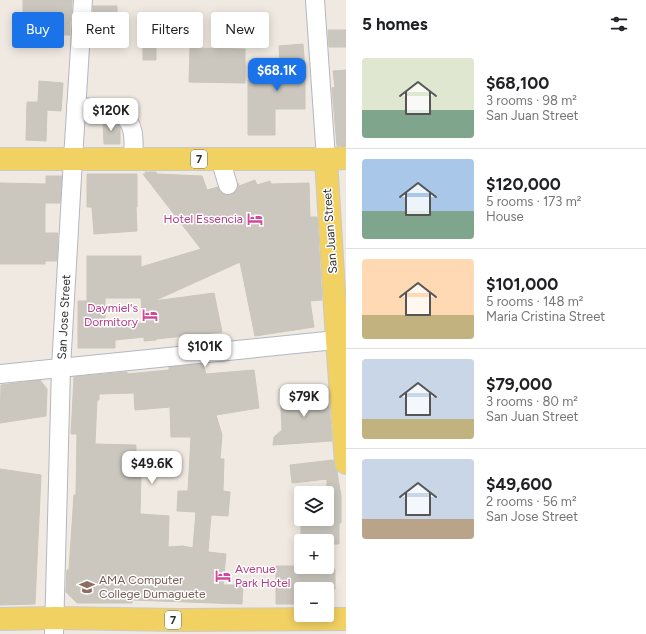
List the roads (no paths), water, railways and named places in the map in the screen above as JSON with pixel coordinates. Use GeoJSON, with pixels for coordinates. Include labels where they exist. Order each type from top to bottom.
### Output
{"type":"FeatureCollection","features":[{"type":"Feature","properties":{"kind":"main road","name":"7"},"geometry":{"type":"LineString","coordinates":[[0,159],[336,158]]}},
{"type":"Feature","properties":{"kind":"main road","name":"San Juan Street"},"geometry":{"type":"LineString","coordinates":[[336,158],[346,463]]}},
{"type":"Feature","properties":{"kind":"main road","name":"7"},"geometry":{"type":"LineString","coordinates":[[0,619],[55,626],[172,627],[346,619]]}},
{"type":"Feature","properties":{"kind":"street","name":"San Jose Street"},"geometry":{"type":"LineString","coordinates":[[55,626],[61,368],[83,0]]}},
{"type":"Feature","properties":{"kind":"street","name":"San Juan Street"},"geometry":{"type":"LineString","coordinates":[[315,0],[336,158]]}},
{"type":"Feature","properties":{"kind":"street"},"geometry":{"type":"LineString","coordinates":[[76,106],[111,111],[126,117],[132,126],[134,139],[132,159]]}},
{"type":"Feature","properties":{"kind":"street"},"geometry":{"type":"LineString","coordinates":[[220,159],[228,185]]}},
{"type":"Feature","properties":{"kind":"street"},"geometry":{"type":"LineString","coordinates":[[0,374],[341,339]]}},
{"type":"Feature","properties":{"kind":"place","name":"Hotel Essencia"},"geometry":{"type":"Point","coordinates":[255,219]}},
{"type":"Feature","properties":{"kind":"place","name":"Daymiel's Dormitory"},"geometry":{"type":"Point","coordinates":[150,315]}},
{"type":"Feature","properties":{"kind":"place","name":"Avenue Park Hotel"},"geometry":{"type":"Point","coordinates":[223,576]}},
{"type":"Feature","properties":{"kind":"place","name":"AMA Computer College Dumaguete"},"geometry":{"type":"Point","coordinates":[87,587]}}]}
